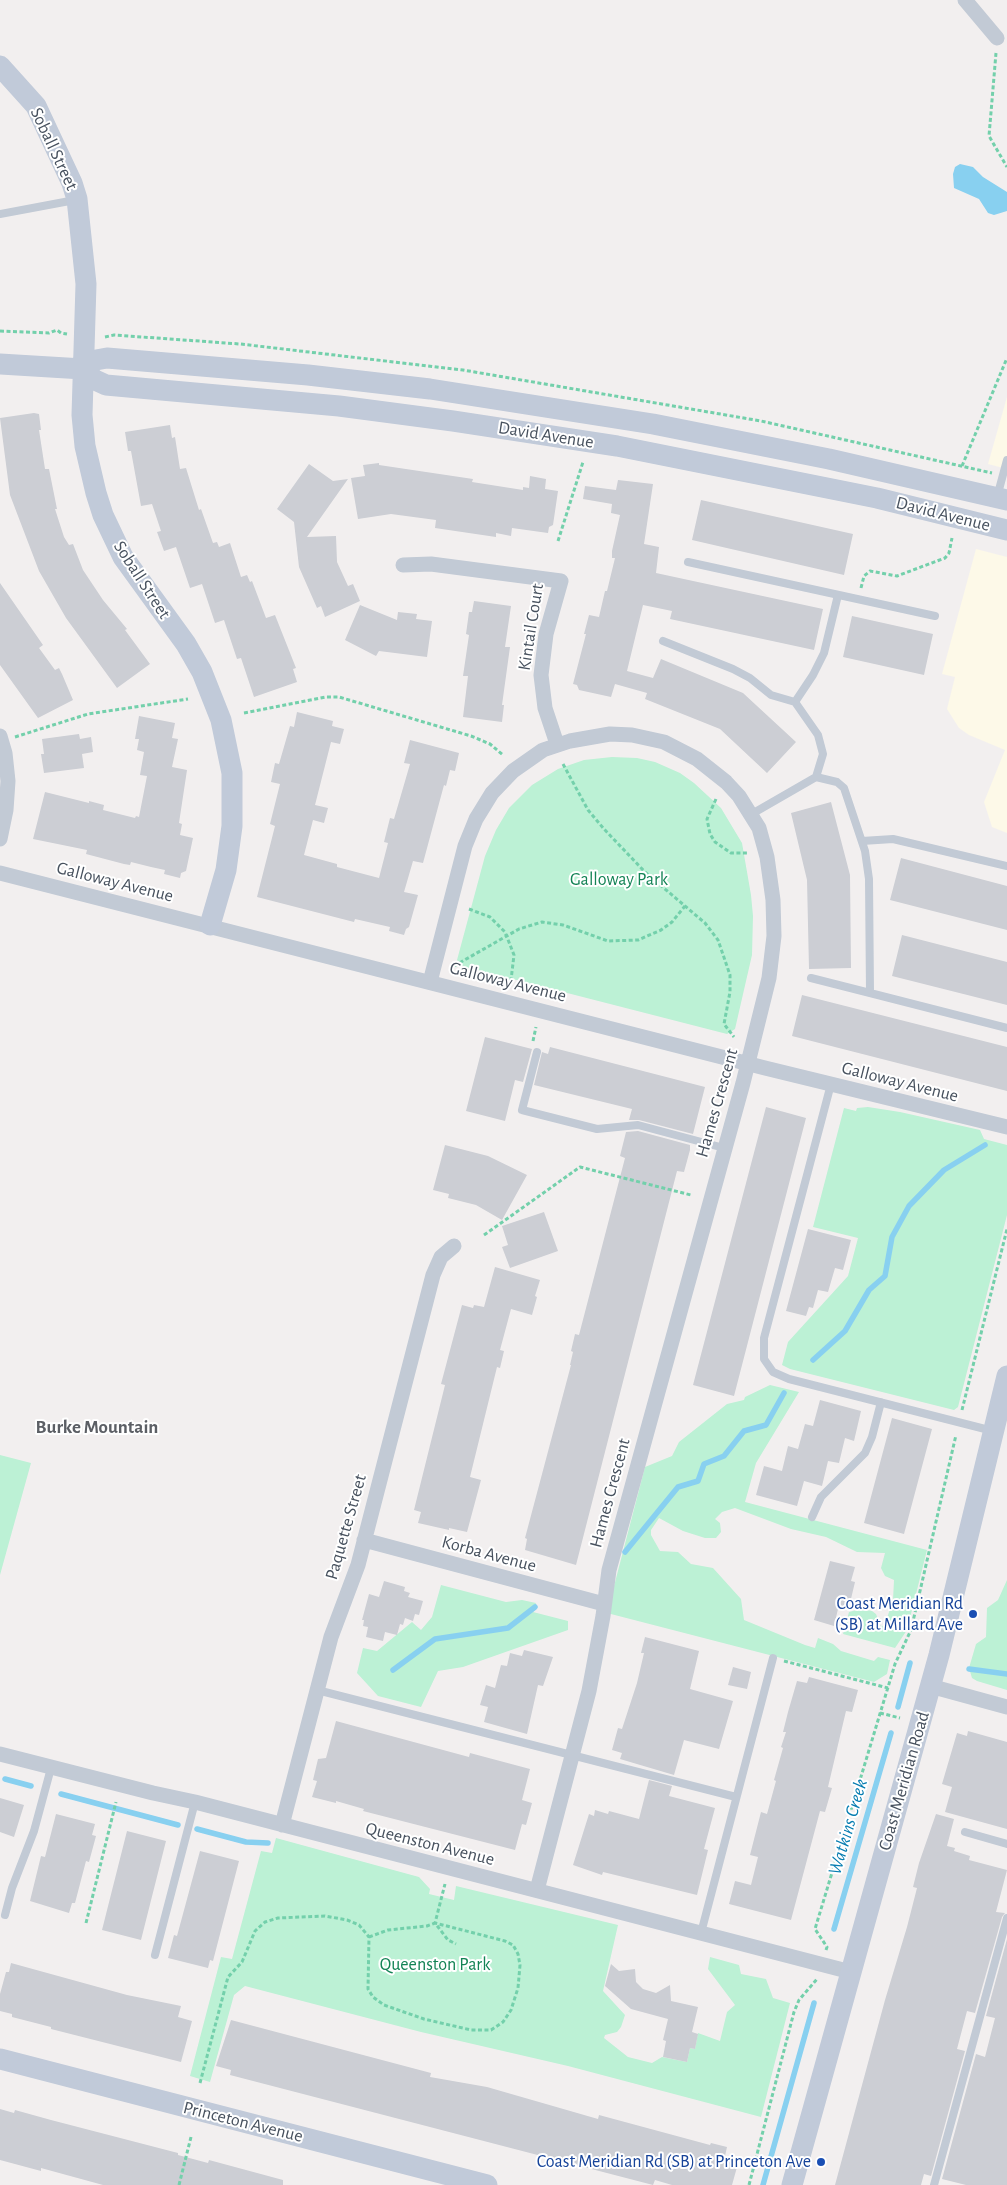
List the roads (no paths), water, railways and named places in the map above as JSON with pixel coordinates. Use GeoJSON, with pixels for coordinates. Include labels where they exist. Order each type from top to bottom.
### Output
{"type":"FeatureCollection","features":[{"type":"Feature","properties":{"kind":"main road","name":"Soball Street"},"geometry":{"type":"LineString","coordinates":[[0,66],[36,106],[72,183],[77,200],[86,284],[82,415],[85,446],[103,515],[123,557],[186,644],[202,672],[215,704],[227,747],[232,773],[232,826],[226,870],[210,925]]}},
{"type":"Feature","properties":{"kind":"main road","name":"David Avenue"},"geometry":{"type":"LineString","coordinates":[[0,364],[83,369],[96,360],[107,358],[308,375],[430,389],[653,424],[829,459],[1002,499]]}},
{"type":"Feature","properties":{"kind":"main road","name":"David Avenue"},"geometry":{"type":"LineString","coordinates":[[83,369],[93,379],[106,385],[348,408],[453,421],[617,446],[877,498],[1007,530]]}},
{"type":"Feature","properties":{"kind":"main road","name":"Coast Meridian Road"},"geometry":{"type":"LineString","coordinates":[[792,2185],[930,1686],[995,1431],[1007,1376]]}},
{"type":"Feature","properties":{"kind":"main road","name":"Princeton Avenue"},"geometry":{"type":"LineString","coordinates":[[0,2059],[487,2185]]}},
{"type":"Feature","properties":{"kind":"street"},"geometry":{"type":"LineString","coordinates":[[965,0],[997,38]]}},
{"type":"Feature","properties":{"kind":"street","name":"Kintail Court"},"geometry":{"type":"LineString","coordinates":[[403,565],[432,564],[562,581],[546,634],[541,675],[545,708],[557,744]]}},
{"type":"Feature","properties":{"kind":"street","name":"Hames Crescent"},"geometry":{"type":"LineString","coordinates":[[430,982],[465,846],[476,819],[492,794],[513,771],[537,753],[557,744],[610,734],[632,735],[664,742],[683,751],[710,768],[739,796],[759,828],[767,857],[774,918],[769,978],[748,1063],[609,1570],[589,1691],[537,1890]]}},
{"type":"Feature","properties":{"kind":"street"},"geometry":{"type":"LineString","coordinates":[[0,839],[8,788],[8,768],[1,738]]}},
{"type":"Feature","properties":{"kind":"street","name":"Galloway Avenue"},"geometry":{"type":"LineString","coordinates":[[0,873],[1007,1127]]}},
{"type":"Feature","properties":{"kind":"street","name":"Paquette Street"},"geometry":{"type":"LineString","coordinates":[[282,1825],[331,1637],[358,1565],[433,1275],[441,1257],[454,1246]]}},
{"type":"Feature","properties":{"kind":"street","name":"Korba Avenue"},"geometry":{"type":"LineString","coordinates":[[364,1540],[604,1604]]}},
{"type":"Feature","properties":{"kind":"street"},"geometry":{"type":"LineString","coordinates":[[930,1686],[1007,1707]]}},
{"type":"Feature","properties":{"kind":"street","name":"Queenston Avenue"},"geometry":{"type":"LineString","coordinates":[[0,1754],[195,1802],[851,1972]]}},
{"type":"Feature","properties":{"kind":"lane"},"geometry":{"type":"LineString","coordinates":[[0,214],[77,200]]}},
{"type":"Feature","properties":{"kind":"lane"},"geometry":{"type":"LineString","coordinates":[[1002,499],[1007,460]]}},
{"type":"Feature","properties":{"kind":"lane"},"geometry":{"type":"LineString","coordinates":[[688,562],[935,616]]}},
{"type":"Feature","properties":{"kind":"lane"},"geometry":{"type":"LineString","coordinates":[[795,702],[813,676],[824,653],[838,595]]}},
{"type":"Feature","properties":{"kind":"lane"},"geometry":{"type":"LineString","coordinates":[[663,641],[733,669],[750,678],[771,696],[795,702],[818,734],[822,745],[821,765],[816,777],[750,815]]}},
{"type":"Feature","properties":{"kind":"lane"},"geometry":{"type":"LineString","coordinates":[[816,777],[838,782],[844,788],[862,841],[869,879],[870,993]]}},
{"type":"Feature","properties":{"kind":"lane"},"geometry":{"type":"LineString","coordinates":[[862,841],[893,839],[1007,866]]}},
{"type":"Feature","properties":{"kind":"lane"},"geometry":{"type":"LineString","coordinates":[[811,978],[1007,1028]]}},
{"type":"Feature","properties":{"kind":"lane"},"geometry":{"type":"LineString","coordinates":[[537,1052],[522,1110],[597,1129],[638,1126],[724,1148]]}},
{"type":"Feature","properties":{"kind":"lane"},"geometry":{"type":"LineString","coordinates":[[831,1084],[764,1338],[763,1351],[768,1366],[779,1376],[995,1431]]}},
{"type":"Feature","properties":{"kind":"lane"},"geometry":{"type":"LineString","coordinates":[[812,1517],[822,1497],[865,1453],[872,1437],[881,1402]]}},
{"type":"Feature","properties":{"kind":"lane"},"geometry":{"type":"LineString","coordinates":[[701,1933],[773,1658]]}},
{"type":"Feature","properties":{"kind":"lane"},"geometry":{"type":"LineString","coordinates":[[317,1690],[736,1797]]}},
{"type":"Feature","properties":{"kind":"lane"},"geometry":{"type":"LineString","coordinates":[[5,1915],[12,1888],[34,1831],[51,1768]]}},
{"type":"Feature","properties":{"kind":"lane"},"geometry":{"type":"LineString","coordinates":[[155,1955],[195,1802]]}},
{"type":"Feature","properties":{"kind":"lane"},"geometry":{"type":"LineString","coordinates":[[965,1832],[1007,1844]]}},
{"type":"Feature","properties":{"kind":"lane"},"geometry":{"type":"LineString","coordinates":[[934,2185],[1007,1918]]}},
{"type":"Feature","properties":{"kind":"water"},"geometry":{"type":"Polygon","coordinates":[[[960,164],[973,167],[983,177],[1007,192],[1007,211],[994,215],[988,213],[979,199],[954,188],[953,174],[955,167],[960,164]]]}},
{"type":"Feature","properties":{"kind":"waterway"},"geometry":{"type":"LineString","coordinates":[[813,1360],[845,1331],[869,1290],[885,1276],[892,1237],[909,1206],[944,1170],[985,1145]]}},
{"type":"Feature","properties":{"kind":"waterway"},"geometry":{"type":"LineString","coordinates":[[625,1552],[678,1487],[698,1481],[704,1464],[724,1456],[744,1431],[766,1425],[784,1393]]}},
{"type":"Feature","properties":{"kind":"waterway"},"geometry":{"type":"LineString","coordinates":[[393,1670],[435,1639],[508,1628],[535,1607]]}},
{"type":"Feature","properties":{"kind":"waterway","name":"Watkins Creek"},"geometry":{"type":"LineString","coordinates":[[898,1707],[910,1663]]}},
{"type":"Feature","properties":{"kind":"waterway","name":"Watkins Creek"},"geometry":{"type":"LineString","coordinates":[[969,1669],[1007,1674]]}},
{"type":"Feature","properties":{"kind":"waterway","name":"Watkins Creek"},"geometry":{"type":"LineString","coordinates":[[834,1929],[891,1733]]}},
{"type":"Feature","properties":{"kind":"waterway"},"geometry":{"type":"LineString","coordinates":[[5,1779],[31,1786]]}},
{"type":"Feature","properties":{"kind":"waterway"},"geometry":{"type":"LineString","coordinates":[[61,1794],[178,1825]]}},
{"type":"Feature","properties":{"kind":"waterway"},"geometry":{"type":"LineString","coordinates":[[197,1829],[246,1842],[268,1843]]}},
{"type":"Feature","properties":{"kind":"waterway","name":"Watkins Creek"},"geometry":{"type":"LineString","coordinates":[[763,2185],[814,2003]]}},
{"type":"Feature","properties":{"kind":"place","name":"Coast Meridian Rd (SB) at Millard Ave"},"geometry":{"type":"Point","coordinates":[973,1614]}},
{"type":"Feature","properties":{"kind":"place","name":"Coast Meridian Rd (SB) at Princeton Ave"},"geometry":{"type":"Point","coordinates":[821,2162]}},
{"type":"Feature","properties":{"kind":"district","name":"Burke Mountain"},"geometry":{"type":"Point","coordinates":[97,1427]}},
{"type":"Feature","properties":{"kind":"park label","name":"Galloway Park"},"geometry":{"type":"Point","coordinates":[619,880]}},
{"type":"Feature","properties":{"kind":"park label","name":"Queenston Park"},"geometry":{"type":"Point","coordinates":[435,1965]}}]}
